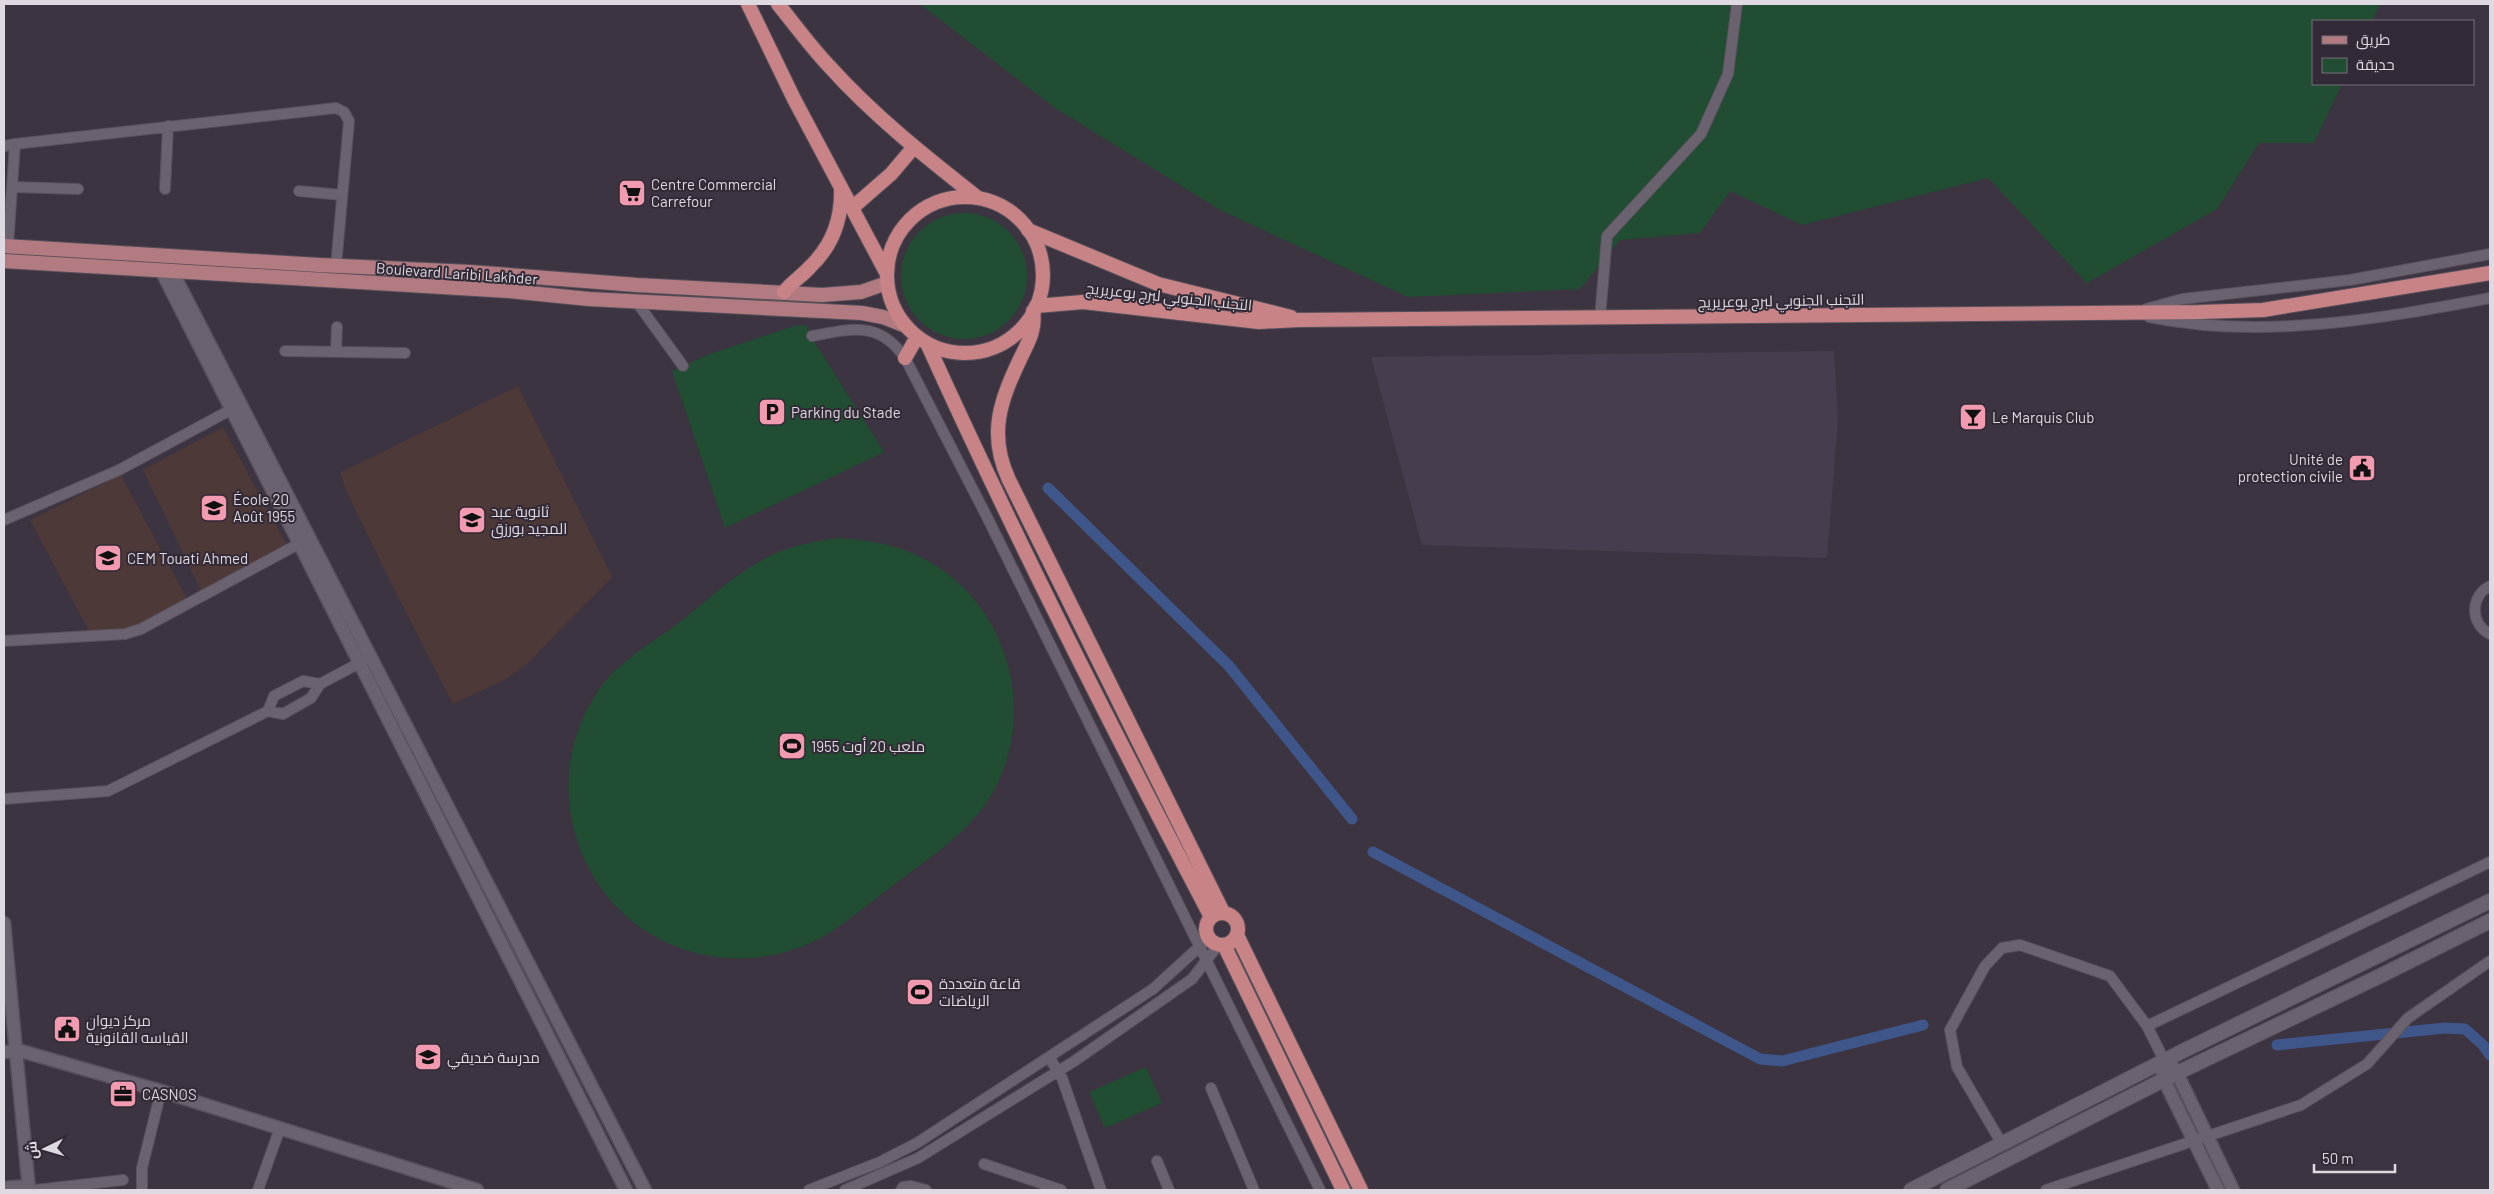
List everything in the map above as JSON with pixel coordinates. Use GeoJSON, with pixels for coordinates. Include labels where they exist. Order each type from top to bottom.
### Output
{"type":"FeatureCollection","features":[{"type":"Feature","properties":{"kind":"highway"},"geometry":{"type":"LineString","coordinates":[[748,4],[794,99],[887,279],[893,306],[906,326],[922,340],[954,352],[982,351],[1000,344],[1016,334],[1034,309]]}},
{"type":"Feature","properties":{"kind":"highway"},"geometry":{"type":"LineString","coordinates":[[778,4],[828,66],[914,147],[979,199],[1007,210],[1028,230],[1041,261],[1042,284],[1034,309],[1032,333],[1006,390],[1001,408],[997,436],[1001,462],[1217,915]]}},
{"type":"Feature","properties":{"kind":"highway"},"geometry":{"type":"LineString","coordinates":[[852,208],[891,174],[914,147]]}},
{"type":"Feature","properties":{"kind":"highway"},"geometry":{"type":"LineString","coordinates":[[784,292],[820,257],[832,238],[841,206],[840,186]]}},
{"type":"Feature","properties":{"kind":"highway"},"geometry":{"type":"LineString","coordinates":[[887,279],[889,256],[896,239],[912,218],[926,207],[943,200],[979,199]]}},
{"type":"Feature","properties":{"kind":"highway","name":"التجنب الجنوبي لبرج بوعريريج"},"geometry":{"type":"LineString","coordinates":[[1028,230],[1158,284],[1299,320]]}},
{"type":"Feature","properties":{"kind":"highway","name":"التجنب الجنوبي لبرج بوعريريج"},"geometry":{"type":"LineString","coordinates":[[1034,309],[1083,302],[1259,322],[1299,320],[2131,313],[2264,310],[2490,273]]}},
{"type":"Feature","properties":{"kind":"highway"},"geometry":{"type":"LineString","coordinates":[[905,358],[922,340]]}},
{"type":"Feature","properties":{"kind":"highway"},"geometry":{"type":"LineString","coordinates":[[922,340],[983,468],[1128,759],[1217,915]]}},
{"type":"Feature","properties":{"kind":"highway"},"geometry":{"type":"LineString","coordinates":[[1343,1190],[1218,942],[1206,929],[1217,915],[1229,914],[1236,920],[1237,935],[1361,1190]]}},
{"type":"Feature","properties":{"kind":"highway"},"geometry":{"type":"LineString","coordinates":[[1218,942],[1232,942],[1237,935]]}},
{"type":"Feature","properties":{"kind":"main road","name":"Boulevard Laribi Lakhder"},"geometry":{"type":"LineString","coordinates":[[6,246],[336,266],[470,272],[637,285],[784,292],[842,294],[861,292],[887,279]]}},
{"type":"Feature","properties":{"kind":"main road"},"geometry":{"type":"LineString","coordinates":[[163,256],[167,272]]}},
{"type":"Feature","properties":{"kind":"main road","name":"Boulevard Laribi Lakhder"},"geometry":{"type":"LineString","coordinates":[[4,262],[868,314],[906,326]]}},
{"type":"Feature","properties":{"kind":"main road"},"geometry":{"type":"LineString","coordinates":[[636,301],[637,285]]}},
{"type":"Feature","properties":{"kind":"main road"},"geometry":{"type":"LineString","coordinates":[[1911,1190],[2164,1060],[2490,901]]}},
{"type":"Feature","properties":{"kind":"main road"},"geometry":{"type":"LineString","coordinates":[[1947,1190],[2170,1076],[2380,976],[2490,920]]}},
{"type":"Feature","properties":{"kind":"street"},"geometry":{"type":"LineString","coordinates":[[1600,318],[1607,236],[1701,134],[1728,74],[1737,4]]}},
{"type":"Feature","properties":{"kind":"street"},"geometry":{"type":"LineString","coordinates":[[4,146],[336,108],[344,112],[349,121],[336,266]]}},
{"type":"Feature","properties":{"kind":"street"},"geometry":{"type":"LineString","coordinates":[[165,189],[168,126]]}},
{"type":"Feature","properties":{"kind":"street"},"geometry":{"type":"LineString","coordinates":[[6,246],[14,144]]}},
{"type":"Feature","properties":{"kind":"street"},"geometry":{"type":"LineString","coordinates":[[12,187],[78,189]]}},
{"type":"Feature","properties":{"kind":"street"},"geometry":{"type":"LineString","coordinates":[[299,191],[342,195]]}},
{"type":"Feature","properties":{"kind":"street"},"geometry":{"type":"LineString","coordinates":[[2131,313],[2182,299],[2350,280],[2490,254]]}},
{"type":"Feature","properties":{"kind":"street"},"geometry":{"type":"LineString","coordinates":[[167,272],[365,660],[645,1190]]}},
{"type":"Feature","properties":{"kind":"street"},"geometry":{"type":"LineString","coordinates":[[2131,313],[2184,324],[2262,327],[2372,318],[2490,298]]}},
{"type":"Feature","properties":{"kind":"street"},"geometry":{"type":"LineString","coordinates":[[636,301],[683,366]]}},
{"type":"Feature","properties":{"kind":"street"},"geometry":{"type":"LineString","coordinates":[[336,351],[337,327]]}},
{"type":"Feature","properties":{"kind":"street"},"geometry":{"type":"LineString","coordinates":[[812,336],[848,330],[872,331],[891,340],[905,358],[991,524],[1320,1190]]}},
{"type":"Feature","properties":{"kind":"street"},"geometry":{"type":"LineString","coordinates":[[285,351],[405,353]]}},
{"type":"Feature","properties":{"kind":"street"},"geometry":{"type":"LineString","coordinates":[[4,520],[119,470],[236,408]]}},
{"type":"Feature","properties":{"kind":"street"},"geometry":{"type":"LineString","coordinates":[[4,641],[125,634],[141,629],[304,541]]}},
{"type":"Feature","properties":{"kind":"street"},"geometry":{"type":"LineString","coordinates":[[2490,586],[2481,593],[2474,609],[2479,626],[2490,634]]}},
{"type":"Feature","properties":{"kind":"street"},"geometry":{"type":"LineString","coordinates":[[4,799],[108,792],[268,711],[283,714],[311,698],[320,684],[365,660]]}},
{"type":"Feature","properties":{"kind":"street"},"geometry":{"type":"LineString","coordinates":[[365,660],[626,1190]]}},
{"type":"Feature","properties":{"kind":"street"},"geometry":{"type":"LineString","coordinates":[[268,711],[274,696],[302,681],[320,684]]}},
{"type":"Feature","properties":{"kind":"street"},"geometry":{"type":"LineString","coordinates":[[2147,1026],[2490,862]]}},
{"type":"Feature","properties":{"kind":"street"},"geometry":{"type":"LineString","coordinates":[[4,923],[10,1051],[31,1189]]}},
{"type":"Feature","properties":{"kind":"street"},"geometry":{"type":"LineString","coordinates":[[809,1190],[908,1148],[1153,989],[1199,948],[1218,942]]}},
{"type":"Feature","properties":{"kind":"street"},"geometry":{"type":"LineString","coordinates":[[845,1190],[918,1158],[1058,1072],[1192,979],[1207,962],[1218,942]]}},
{"type":"Feature","properties":{"kind":"street"},"geometry":{"type":"LineString","coordinates":[[2002,1144],[1957,1066],[1950,1030],[1985,966],[2002,948],[2020,945],[2110,976],[2147,1026],[2164,1060],[2162,1070],[2170,1076],[2207,1136],[2233,1190]]}},
{"type":"Feature","properties":{"kind":"street"},"geometry":{"type":"LineString","coordinates":[[2046,1190],[2301,1106],[2375,1057],[2408,1018],[2490,961]]}},
{"type":"Feature","properties":{"kind":"street"},"geometry":{"type":"LineString","coordinates":[[10,1051],[162,1091],[280,1128],[452,1187],[477,1190]]}},
{"type":"Feature","properties":{"kind":"street"},"geometry":{"type":"LineString","coordinates":[[1048,1057],[1062,1078],[1101,1190]]}},
{"type":"Feature","properties":{"kind":"street"},"geometry":{"type":"LineString","coordinates":[[2170,1076],[2194,1140],[2218,1190]]}},
{"type":"Feature","properties":{"kind":"street"},"geometry":{"type":"LineString","coordinates":[[1210,1088],[1254,1190]]}},
{"type":"Feature","properties":{"kind":"street"},"geometry":{"type":"LineString","coordinates":[[142,1190],[142,1168],[162,1091]]}},
{"type":"Feature","properties":{"kind":"street"},"geometry":{"type":"LineString","coordinates":[[258,1190],[280,1128]]}},
{"type":"Feature","properties":{"kind":"street"},"geometry":{"type":"LineString","coordinates":[[1158,1161],[1169,1190]]}},
{"type":"Feature","properties":{"kind":"street"},"geometry":{"type":"LineString","coordinates":[[984,1164],[1061,1190]]}},
{"type":"Feature","properties":{"kind":"street"},"geometry":{"type":"LineString","coordinates":[[4,1188],[31,1189],[123,1180]]}},
{"type":"Feature","properties":{"kind":"street"},"geometry":{"type":"LineString","coordinates":[[901,1190],[902,1187],[907,1185],[926,1190]]}},
{"type":"Feature","properties":{"kind":"shaded area"},"geometry":{"type":"Polygon","coordinates":[[[1834,351],[1838,419],[1827,558],[1422,545],[1371,357],[1834,351]]]}},
{"type":"Feature","properties":{"kind":"shaded area","name":"ثانوية عبد المجيد بورزق"},"geometry":{"type":"Polygon","coordinates":[[[518,386],[612,577],[527,664],[504,680],[453,704],[345,488],[341,472],[518,386]]]}},
{"type":"Feature","properties":{"kind":"shaded area","name":"École 20 Août 1955"},"geometry":{"type":"Polygon","coordinates":[[[223,427],[288,547],[201,591],[143,470],[223,427]]]}},
{"type":"Feature","properties":{"kind":"shaded area","name":"CEM Touati Ahmed"},"geometry":{"type":"Polygon","coordinates":[[[121,475],[186,597],[183,605],[134,630],[90,633],[30,520],[121,475]]]}},
{"type":"Feature","properties":{"kind":"green space"},"geometry":{"type":"Polygon","coordinates":[[[920,4],[2380,4],[2372,20],[2312,20],[2312,85],[2342,85],[2314,143],[2259,143],[2217,209],[2087,283],[1988,178],[1802,225],[1730,191],[1700,233],[1620,240],[1580,289],[1408,297],[1222,211],[1055,108],[920,4]]]}},
{"type":"Feature","properties":{"kind":"green space"},"geometry":{"type":"Polygon","coordinates":[[[964,213],[988,217],[1009,231],[1023,252],[1027,276],[1023,300],[1009,321],[988,335],[964,339],[940,335],[919,321],[905,300],[901,276],[905,252],[919,231],[940,217],[964,213]]]}},
{"type":"Feature","properties":{"kind":"green space","name":"Parking du Stade"},"geometry":{"type":"Polygon","coordinates":[[[806,325],[815,343],[884,452],[725,528],[672,371],[707,355],[794,326],[806,325]]]}},
{"type":"Feature","properties":{"kind":"green space","name":"ملعب 20 أوت 1955"},"geometry":{"type":"Polygon","coordinates":[[[838,538],[862,540],[896,547],[928,561],[955,580],[978,604],[995,631],[1007,661],[1013,693],[1013,725],[1007,757],[995,788],[976,816],[940,850],[834,930],[804,946],[760,957],[738,958],[716,957],[672,945],[652,935],[624,915],[602,890],[585,861],[574,830],[569,797],[570,764],[578,732],[601,686],[619,667],[676,625],[735,577],[774,554],[822,540],[838,538]]]}},
{"type":"Feature","properties":{"kind":"green space"},"geometry":{"type":"Polygon","coordinates":[[[1146,1067],[1162,1103],[1105,1128],[1089,1092],[1146,1067]]]}},
{"type":"Feature","properties":{"kind":"waterway"},"geometry":{"type":"LineString","coordinates":[[1048,488],[1229,666],[1352,819]]}},
{"type":"Feature","properties":{"kind":"waterway"},"geometry":{"type":"LineString","coordinates":[[1373,852],[1760,1059],[1782,1061],[1923,1025]]}},
{"type":"Feature","properties":{"kind":"waterway"},"geometry":{"type":"LineString","coordinates":[[2277,1045],[2445,1028],[2465,1029],[2483,1045],[2490,1055]]}},
{"type":"Feature","properties":{"kind":"place","name":"Centre Commercial Carrefour"},"geometry":{"type":"Point","coordinates":[632,193]}},
{"type":"Feature","properties":{"kind":"place","name":"Parking du Stade"},"geometry":{"type":"Point","coordinates":[772,412]}},
{"type":"Feature","properties":{"kind":"place","name":"Le Marquis Club"},"geometry":{"type":"Point","coordinates":[1973,417]}},
{"type":"Feature","properties":{"kind":"place","name":"Unité de protection civile"},"geometry":{"type":"Point","coordinates":[2362,468]}},
{"type":"Feature","properties":{"kind":"place","name":"École 20 Août 1955"},"geometry":{"type":"Point","coordinates":[214,508]}},
{"type":"Feature","properties":{"kind":"place","name":"ثانوية عبد المجيد بورزق"},"geometry":{"type":"Point","coordinates":[472,520]}},
{"type":"Feature","properties":{"kind":"place","name":"CEM Touati Ahmed"},"geometry":{"type":"Point","coordinates":[108,558]}},
{"type":"Feature","properties":{"kind":"place","name":"ملعب 20 أوت 1955"},"geometry":{"type":"Point","coordinates":[792,746]}},
{"type":"Feature","properties":{"kind":"place","name":"قاعة متعددة الرياضات"},"geometry":{"type":"Point","coordinates":[920,992]}},
{"type":"Feature","properties":{"kind":"place","name":"مركز ديوان القياسه القانونية"},"geometry":{"type":"Point","coordinates":[67,1029]}},
{"type":"Feature","properties":{"kind":"place","name":"مدرسة ضديقي"},"geometry":{"type":"Point","coordinates":[428,1057]}},
{"type":"Feature","properties":{"kind":"place","name":"CASNOS"},"geometry":{"type":"Point","coordinates":[123,1094]}}]}
